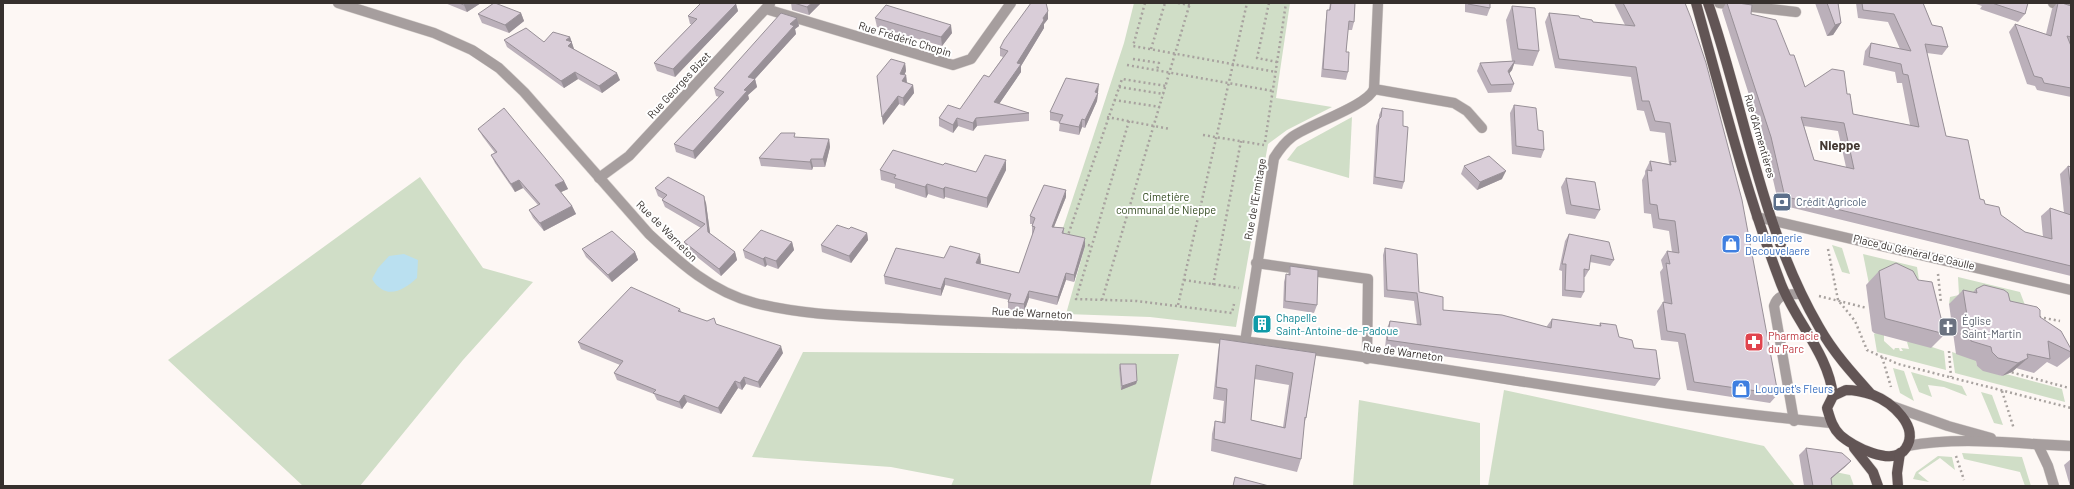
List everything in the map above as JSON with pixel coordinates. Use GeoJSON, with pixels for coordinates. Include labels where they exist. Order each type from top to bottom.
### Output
{"type":"FeatureCollection","features":[{"type":"Feature","properties":{"kind":"main road"},"geometry":{"type":"LineString","coordinates":[[1696,3],[1757,217],[1786,295],[1826,368],[1832,386],[1833,396],[1827,408],[1831,423],[1839,434],[1850,443],[1871,469],[1878,486]]}},
{"type":"Feature","properties":{"kind":"main road","name":"Rue d'Armentières"},"geometry":{"type":"LineString","coordinates":[[1708,3],[1773,220],[1801,294],[1825,338],[1851,373],[1871,394]]}},
{"type":"Feature","properties":{"kind":"main road"},"geometry":{"type":"LineString","coordinates":[[1833,396],[1846,390],[1871,394],[1891,406],[1907,424],[1910,438],[1904,450],[1897,473],[1898,486]]}},
{"type":"Feature","properties":{"kind":"main road"},"geometry":{"type":"LineString","coordinates":[[1850,443],[1876,455],[1889,456],[1904,450]]}},
{"type":"Feature","properties":{"kind":"street","name":"Rue de Warneton"},"geometry":{"type":"LineString","coordinates":[[338,3],[434,33],[482,56],[499,68],[518,85],[649,234],[692,274],[717,289],[755,304],[808,312],[1129,330],[1245,342],[1794,421],[1831,423]]}},
{"type":"Feature","properties":{"kind":"street","name":"Rue Frédéric Chopin"},"geometry":{"type":"LineString","coordinates":[[769,5],[954,65],[971,59],[1011,3]]}},
{"type":"Feature","properties":{"kind":"street"},"geometry":{"type":"LineString","coordinates":[[1378,3],[1374,89],[1447,101],[1467,111],[1482,128]]}},
{"type":"Feature","properties":{"kind":"street"},"geometry":{"type":"LineString","coordinates":[[1719,3],[1796,12]]}},
{"type":"Feature","properties":{"kind":"street"},"geometry":{"type":"LineString","coordinates":[[2053,3],[2071,9]]}},
{"type":"Feature","properties":{"kind":"street","name":"Rue Georges Bizet"},"geometry":{"type":"LineString","coordinates":[[599,178],[629,156],[769,5]]}},
{"type":"Feature","properties":{"kind":"street","name":"Rue de l'Ermitage"},"geometry":{"type":"LineString","coordinates":[[1245,342],[1272,165],[1276,153],[1295,135],[1367,98],[1372,94],[1374,89]]}},
{"type":"Feature","properties":{"kind":"street","name":"Place du Général de Gaulle"},"geometry":{"type":"LineString","coordinates":[[1757,217],[2071,290]]}},
{"type":"Feature","properties":{"kind":"street"},"geometry":{"type":"LineString","coordinates":[[1256,263],[1368,279],[1367,359]]}},
{"type":"Feature","properties":{"kind":"street"},"geometry":{"type":"LineString","coordinates":[[1794,421],[1794,410],[1774,309],[1776,299],[1786,295],[1801,294]]}},
{"type":"Feature","properties":{"kind":"street"},"geometry":{"type":"LineString","coordinates":[[1891,406],[1948,426],[2004,441]]}},
{"type":"Feature","properties":{"kind":"street"},"geometry":{"type":"LineString","coordinates":[[1904,450],[1934,441],[2004,441],[2038,445],[2071,446]]}},
{"type":"Feature","properties":{"kind":"street"},"geometry":{"type":"LineString","coordinates":[[2038,445],[2048,466],[2054,486]]}},
{"type":"Feature","properties":{"kind":"path"},"geometry":{"type":"LineString","coordinates":[[1145,3],[1133,46],[1276,72]]}},
{"type":"Feature","properties":{"kind":"path"},"geometry":{"type":"LineString","coordinates":[[1150,49],[1165,3]]}},
{"type":"Feature","properties":{"kind":"path"},"geometry":{"type":"LineString","coordinates":[[1102,300],[1190,4],[1178,3]]}},
{"type":"Feature","properties":{"kind":"path"},"geometry":{"type":"LineString","coordinates":[[1178,305],[1247,3]]}},
{"type":"Feature","properties":{"kind":"path"},"geometry":{"type":"LineString","coordinates":[[1269,3],[1257,58],[1277,62]]}},
{"type":"Feature","properties":{"kind":"path"},"geometry":{"type":"LineString","coordinates":[[1264,152],[1286,3]]}},
{"type":"Feature","properties":{"kind":"path"},"geometry":{"type":"LineString","coordinates":[[1133,59],[1160,63],[1158,70]]}},
{"type":"Feature","properties":{"kind":"path"},"geometry":{"type":"LineString","coordinates":[[1127,65],[1273,91]]}},
{"type":"Feature","properties":{"kind":"path"},"geometry":{"type":"LineString","coordinates":[[1073,241],[1066,239],[1107,117],[1122,79],[1166,86]]}},
{"type":"Feature","properties":{"kind":"path"},"geometry":{"type":"LineString","coordinates":[[1119,87],[1164,94]]}},
{"type":"Feature","properties":{"kind":"path"},"geometry":{"type":"LineString","coordinates":[[1114,100],[1160,107]]}},
{"type":"Feature","properties":{"kind":"path"},"geometry":{"type":"LineString","coordinates":[[1107,117],[1170,128]]}},
{"type":"Feature","properties":{"kind":"path"},"geometry":{"type":"LineString","coordinates":[[1129,121],[1076,299],[1137,301],[1232,313],[1235,301]]}},
{"type":"Feature","properties":{"kind":"path"},"geometry":{"type":"LineString","coordinates":[[1203,135],[1265,145]]}},
{"type":"Feature","properties":{"kind":"path"},"geometry":{"type":"LineString","coordinates":[[1213,285],[1241,141]]}},
{"type":"Feature","properties":{"kind":"path"},"geometry":{"type":"LineString","coordinates":[[1079,243],[1092,246]]}},
{"type":"Feature","properties":{"kind":"path"},"geometry":{"type":"LineString","coordinates":[[1827,245],[1838,300],[1855,321],[1867,350],[1898,364],[2071,408]]}},
{"type":"Feature","properties":{"kind":"path"},"geometry":{"type":"LineString","coordinates":[[1938,270],[1941,303]]}},
{"type":"Feature","properties":{"kind":"path"},"geometry":{"type":"LineString","coordinates":[[1184,280],[1239,288]]}},
{"type":"Feature","properties":{"kind":"path"},"geometry":{"type":"LineString","coordinates":[[1237,295],[1240,281]]}},
{"type":"Feature","properties":{"kind":"path"},"geometry":{"type":"LineString","coordinates":[[1838,300],[1867,308]]}},
{"type":"Feature","properties":{"kind":"path"},"geometry":{"type":"LineString","coordinates":[[2036,316],[2060,321]]}},
{"type":"Feature","properties":{"kind":"path"},"geometry":{"type":"LineString","coordinates":[[1949,351],[1951,378]]}},
{"type":"Feature","properties":{"kind":"path"},"geometry":{"type":"LineString","coordinates":[[1882,357],[1893,391]]}},
{"type":"Feature","properties":{"kind":"path"},"geometry":{"type":"LineString","coordinates":[[2006,371],[2069,388]]}},
{"type":"Feature","properties":{"kind":"path"},"geometry":{"type":"LineString","coordinates":[[2002,391],[2016,433]]}},
{"type":"Feature","properties":{"kind":"path"},"geometry":{"type":"LineString","coordinates":[[1954,450],[1964,480]]}},
{"type":"Feature","properties":{"kind":"green space","name":"Cimetière communal de Nieppe"},"geometry":{"type":"Polygon","coordinates":[[[1134,3],[1290,3],[1276,98],[1332,107],[1287,130],[1268,144],[1236,327],[1150,317],[1066,314],[1085,246],[1059,240],[1124,43],[1134,3]]]}},
{"type":"Feature","properties":{"kind":"green space"},"geometry":{"type":"Polygon","coordinates":[[[1352,117],[1349,178],[1287,160],[1297,147],[1352,117]]]}},
{"type":"Feature","properties":{"kind":"green space"},"geometry":{"type":"Polygon","coordinates":[[[420,177],[483,268],[533,282],[463,360],[360,486],[303,486],[168,360],[420,177]]]}},
{"type":"Feature","properties":{"kind":"green space"},"geometry":{"type":"Polygon","coordinates":[[[1832,245],[1842,248],[1850,274],[1842,272],[1832,245]]]}},
{"type":"Feature","properties":{"kind":"green space"},"geometry":{"type":"Polygon","coordinates":[[[1863,254],[1917,267],[1919,280],[1869,284],[1863,254]]]}},
{"type":"Feature","properties":{"kind":"green space"},"geometry":{"type":"Polygon","coordinates":[[[1958,277],[2020,292],[2028,313],[1949,304],[1950,297],[1959,295],[1958,277]]]}},
{"type":"Feature","properties":{"kind":"green space"},"geometry":{"type":"Polygon","coordinates":[[[1874,334],[1884,334],[1884,341],[1894,350],[1895,348],[1899,348],[1900,351],[1903,351],[1901,348],[1909,349],[1907,342],[1910,341],[1944,351],[1946,370],[1877,352],[1874,334]]]}},
{"type":"Feature","properties":{"kind":"green space"},"geometry":{"type":"Polygon","coordinates":[[[803,352],[1179,354],[1150,486],[951,486],[954,479],[891,467],[752,457],[803,352]]]}},
{"type":"Feature","properties":{"kind":"green space"},"geometry":{"type":"Polygon","coordinates":[[[1952,352],[1976,360],[1977,366],[2002,376],[2006,374],[2062,389],[2065,402],[1955,373],[1952,352]]]}},
{"type":"Feature","properties":{"kind":"green space"},"geometry":{"type":"Polygon","coordinates":[[[1893,368],[1904,371],[1914,401],[1900,393],[1893,368]]]}},
{"type":"Feature","properties":{"kind":"green space"},"geometry":{"type":"Polygon","coordinates":[[[1911,372],[1962,386],[1967,396],[1944,387],[1928,385],[1932,397],[1919,392],[1911,372]]]}},
{"type":"Feature","properties":{"kind":"green space"},"geometry":{"type":"Polygon","coordinates":[[[1504,390],[1764,446],[1795,486],[1488,486],[1504,390]]]}},
{"type":"Feature","properties":{"kind":"green space"},"geometry":{"type":"Polygon","coordinates":[[[1981,392],[1992,395],[2003,425],[1994,423],[1981,392]]]}},
{"type":"Feature","properties":{"kind":"green space"},"geometry":{"type":"Polygon","coordinates":[[[1359,400],[1480,423],[1480,486],[1353,486],[1359,400]]]}},
{"type":"Feature","properties":{"kind":"green space"},"geometry":{"type":"Polygon","coordinates":[[[1962,453],[2022,457],[2031,486],[2025,486],[2020,472],[1964,459],[1962,453]]]}},
{"type":"Feature","properties":{"kind":"green space"},"geometry":{"type":"Polygon","coordinates":[[[1938,456],[1952,457],[1955,470],[1940,458],[1918,473],[1929,482],[1913,479],[1916,472],[1938,456]]]}},
{"type":"Feature","properties":{"kind":"green space"},"geometry":{"type":"Polygon","coordinates":[[[1821,469],[1850,475],[1854,486],[1824,486],[1821,469]]]}},
{"type":"Feature","properties":{"kind":"water"},"geometry":{"type":"Polygon","coordinates":[[[404,254],[418,260],[417,278],[400,290],[388,292],[382,290],[372,279],[378,268],[389,256],[404,254]]]}},
{"type":"Feature","properties":{"kind":"building"},"geometry":{"type":"Polygon","coordinates":[[[494,3],[521,13],[505,25],[478,14],[494,3]]]}},
{"type":"Feature","properties":{"kind":"building"},"geometry":{"type":"Polygon","coordinates":[[[701,3],[736,4],[673,69],[654,63],[697,19],[688,16],[701,3]]]}},
{"type":"Feature","properties":{"kind":"building"},"geometry":{"type":"Polygon","coordinates":[[[794,3],[812,3],[807,7],[794,3]]]}},
{"type":"Feature","properties":{"kind":"building"},"geometry":{"type":"Polygon","coordinates":[[[1031,3],[1046,3],[1048,11],[1017,63],[1021,64],[994,102],[1029,113],[976,118],[973,123],[957,118],[953,125],[939,118],[948,105],[960,109],[984,75],[989,77],[1008,51],[1000,48],[1004,40],[1031,3]]]}},
{"type":"Feature","properties":{"kind":"building"},"geometry":{"type":"Polygon","coordinates":[[[1331,3],[1355,3],[1354,22],[1349,21],[1346,52],[1349,52],[1348,72],[1323,69],[1327,10],[1330,10],[1331,3]]]}},
{"type":"Feature","properties":{"kind":"building"},"geometry":{"type":"Polygon","coordinates":[[[1490,3],[1490,8],[1468,4],[1490,3]]]}},
{"type":"Feature","properties":{"kind":"building"},"geometry":{"type":"Polygon","coordinates":[[[1623,3],[1685,3],[1691,18],[1706,63],[1742,200],[1778,394],[1694,382],[1685,334],[1667,331],[1663,302],[1672,304],[1666,263],[1670,264],[1667,251],[1679,253],[1675,221],[1659,219],[1657,205],[1650,204],[1647,170],[1652,171],[1650,161],[1671,165],[1670,161],[1676,162],[1670,123],[1655,121],[1649,101],[1642,101],[1636,67],[1559,59],[1549,13],[1579,16],[1580,18],[1592,20],[1593,22],[1635,26],[1623,3]]]}},
{"type":"Feature","properties":{"kind":"building"},"geometry":{"type":"Polygon","coordinates":[[[1727,3],[1752,5],[1751,14],[1776,20],[1790,55],[1794,55],[1805,87],[1832,69],[1844,71],[1847,94],[1850,94],[1853,114],[1919,127],[1908,75],[1903,74],[1901,64],[1869,57],[1871,43],[1911,51],[1894,14],[1863,10],[1862,3],[1923,3],[1932,25],[1942,27],[1948,47],[1925,44],[1946,136],[1968,140],[1980,199],[1984,200],[1985,204],[1999,207],[2001,215],[2025,232],[2052,239],[2050,208],[2071,215],[2071,266],[1791,198],[1784,193],[1771,137],[1727,3]],[[1801,117],[1814,160],[1854,169],[1844,123],[1801,117]]]}},
{"type":"Feature","properties":{"kind":"building"},"geometry":{"type":"Polygon","coordinates":[[[1827,3],[1838,3],[1841,23],[1835,25],[1827,3]]]}},
{"type":"Feature","properties":{"kind":"building"},"geometry":{"type":"Polygon","coordinates":[[[1992,3],[2028,3],[2025,14],[1992,3]]]}},
{"type":"Feature","properties":{"kind":"building"},"geometry":{"type":"Polygon","coordinates":[[[2058,3],[2071,6],[2071,37],[2067,36],[2071,46],[2071,88],[2044,83],[2042,78],[2034,76],[2015,24],[2051,36],[2058,3]]]}},
{"type":"Feature","properties":{"kind":"building"},"geometry":{"type":"Polygon","coordinates":[[[886,5],[951,25],[941,37],[875,18],[886,5]]]}},
{"type":"Feature","properties":{"kind":"building"},"geometry":{"type":"Polygon","coordinates":[[[1512,6],[1535,8],[1539,51],[1518,49],[1512,6]]]}},
{"type":"Feature","properties":{"kind":"building"},"geometry":{"type":"Polygon","coordinates":[[[781,13],[797,18],[790,24],[794,26],[748,77],[755,79],[744,90],[747,91],[693,151],[674,144],[724,92],[714,88],[781,13]]]}},
{"type":"Feature","properties":{"kind":"building"},"geometry":{"type":"Polygon","coordinates":[[[526,28],[544,42],[553,32],[570,37],[566,40],[572,42],[568,46],[617,73],[599,86],[575,72],[561,81],[504,40],[526,28]]]}},
{"type":"Feature","properties":{"kind":"building"},"geometry":{"type":"Polygon","coordinates":[[[891,59],[905,63],[900,74],[906,75],[902,81],[913,85],[903,98],[898,96],[882,117],[877,76],[891,59]]]}},
{"type":"Feature","properties":{"kind":"building"},"geometry":{"type":"Polygon","coordinates":[[[1515,61],[1508,71],[1514,84],[1491,85],[1480,63],[1515,61]]]}},
{"type":"Feature","properties":{"kind":"building"},"geometry":{"type":"Polygon","coordinates":[[[1066,78],[1099,84],[1095,92],[1098,93],[1085,120],[1082,119],[1079,127],[1059,123],[1063,115],[1050,112],[1066,78]]]}},
{"type":"Feature","properties":{"kind":"building"},"geometry":{"type":"Polygon","coordinates":[[[1514,105],[1536,108],[1538,130],[1543,131],[1544,150],[1516,146],[1514,105]]]}},
{"type":"Feature","properties":{"kind":"building"},"geometry":{"type":"Polygon","coordinates":[[[504,108],[564,181],[555,185],[572,206],[540,223],[529,210],[540,204],[519,180],[511,184],[491,155],[497,152],[478,129],[504,108]]]}},
{"type":"Feature","properties":{"kind":"building"},"geometry":{"type":"Polygon","coordinates":[[[1382,108],[1403,111],[1403,126],[1408,127],[1404,182],[1375,177],[1379,119],[1381,117],[1382,108]]]}},
{"type":"Feature","properties":{"kind":"building"},"geometry":{"type":"Polygon","coordinates":[[[781,133],[795,133],[794,137],[829,139],[823,159],[811,159],[810,162],[759,158],[781,133]]]}},
{"type":"Feature","properties":{"kind":"building"},"geometry":{"type":"Polygon","coordinates":[[[893,150],[943,165],[945,163],[976,172],[985,155],[1006,160],[987,198],[945,187],[943,189],[927,184],[925,187],[894,178],[896,175],[880,170],[893,150]]]}},
{"type":"Feature","properties":{"kind":"building"},"geometry":{"type":"Polygon","coordinates":[[[1489,156],[1506,171],[1480,182],[1464,166],[1489,156]]]}},
{"type":"Feature","properties":{"kind":"building"},"geometry":{"type":"Polygon","coordinates":[[[2068,166],[2071,167],[2071,191],[2068,166]]]}},
{"type":"Feature","properties":{"kind":"building"},"geometry":{"type":"Polygon","coordinates":[[[668,177],[704,196],[708,232],[735,252],[719,269],[684,242],[705,224],[662,200],[667,195],[655,188],[668,177]]]}},
{"type":"Feature","properties":{"kind":"building"},"geometry":{"type":"Polygon","coordinates":[[[1566,178],[1595,182],[1600,210],[1571,205],[1566,178]]]}},
{"type":"Feature","properties":{"kind":"building"},"geometry":{"type":"Polygon","coordinates":[[[1044,185],[1066,190],[1052,227],[1064,228],[1062,233],[1085,238],[1074,275],[1066,273],[1058,297],[1029,291],[1024,304],[1008,302],[1011,294],[945,278],[941,289],[884,276],[896,248],[944,258],[950,246],[980,254],[976,263],[1019,273],[1035,227],[1032,226],[1035,218],[1030,216],[1044,185]]]}},
{"type":"Feature","properties":{"kind":"building"},"geometry":{"type":"Polygon","coordinates":[[[837,225],[849,229],[851,227],[867,233],[849,256],[821,245],[837,225]]]}},
{"type":"Feature","properties":{"kind":"building"},"geometry":{"type":"Polygon","coordinates":[[[761,230],[792,242],[776,261],[765,257],[763,259],[743,250],[761,230]]]}},
{"type":"Feature","properties":{"kind":"building"},"geometry":{"type":"Polygon","coordinates":[[[612,231],[635,252],[608,275],[582,249],[612,231]]]}},
{"type":"Feature","properties":{"kind":"building"},"geometry":{"type":"Polygon","coordinates":[[[1569,234],[1609,242],[1614,260],[1591,255],[1589,270],[1584,269],[1584,292],[1565,290],[1566,264],[1562,264],[1569,234]]]}},
{"type":"Feature","properties":{"kind":"building"},"geometry":{"type":"Polygon","coordinates":[[[1385,248],[1417,254],[1419,292],[1443,297],[1443,310],[1502,315],[1551,328],[1552,319],[1601,326],[1600,323],[1616,325],[1619,337],[1632,340],[1634,348],[1656,350],[1660,379],[1387,340],[1390,321],[1421,325],[1417,293],[1387,290],[1385,248]]]}},
{"type":"Feature","properties":{"kind":"building"},"geometry":{"type":"Polygon","coordinates":[[[1896,263],[1913,271],[1918,280],[1932,282],[1945,334],[1885,318],[1879,271],[1896,263]]]}},
{"type":"Feature","properties":{"kind":"building"},"geometry":{"type":"Polygon","coordinates":[[[1290,266],[1318,270],[1317,305],[1285,301],[1286,274],[1290,275],[1290,266]]]}},
{"type":"Feature","properties":{"kind":"building"},"geometry":{"type":"Polygon","coordinates":[[[1984,285],[2004,290],[2008,293],[2010,301],[2037,307],[2040,310],[2040,317],[2061,331],[2071,349],[2071,352],[2048,341],[2050,359],[2027,354],[2028,358],[2018,363],[1998,358],[1992,352],[1991,347],[1971,341],[1963,290],[1977,293],[1976,289],[1984,285]]]}},
{"type":"Feature","properties":{"kind":"building"},"geometry":{"type":"Polygon","coordinates":[[[631,287],[680,309],[678,311],[707,321],[714,318],[716,324],[781,346],[758,382],[744,377],[740,383],[735,381],[718,408],[684,395],[679,402],[653,393],[656,390],[614,373],[623,361],[578,342],[631,287]]]}},
{"type":"Feature","properties":{"kind":"building"},"geometry":{"type":"Polygon","coordinates":[[[1220,339],[1316,353],[1306,418],[1305,417],[1301,459],[1214,439],[1215,421],[1225,423],[1227,389],[1216,387],[1220,339]],[[1256,365],[1251,420],[1285,428],[1293,373],[1256,365]]]}},
{"type":"Feature","properties":{"kind":"building"},"geometry":{"type":"Polygon","coordinates":[[[1120,364],[1136,364],[1137,381],[1122,386],[1120,364]]]}},
{"type":"Feature","properties":{"kind":"building"},"geometry":{"type":"Polygon","coordinates":[[[1806,448],[1842,453],[1851,461],[1831,478],[1832,486],[1813,486],[1806,448]]]}},
{"type":"Feature","properties":{"kind":"building"},"geometry":{"type":"Polygon","coordinates":[[[1235,477],[1269,486],[1233,486],[1235,477]]]}},
{"type":"Feature","properties":{"kind":"place","name":"Crédit Agricole"},"geometry":{"type":"Point","coordinates":[1782,202]}},
{"type":"Feature","properties":{"kind":"place","name":"Boulangerie Decouvelaere"},"geometry":{"type":"Point","coordinates":[1731,244]}},
{"type":"Feature","properties":{"kind":"place","name":"Chapelle Saint-Antoine-de-Padoue"},"geometry":{"type":"Point","coordinates":[1262,324]}},
{"type":"Feature","properties":{"kind":"place","name":"Église Saint-Martin"},"geometry":{"type":"Point","coordinates":[1948,327]}},
{"type":"Feature","properties":{"kind":"place","name":"Pharmacie du Parc"},"geometry":{"type":"Point","coordinates":[1754,342]}},
{"type":"Feature","properties":{"kind":"place","name":"Louguet's Fleurs"},"geometry":{"type":"Point","coordinates":[1741,389]}},
{"type":"Feature","properties":{"kind":"district","name":"Nieppe"},"geometry":{"type":"Point","coordinates":[1840,145]}}]}
